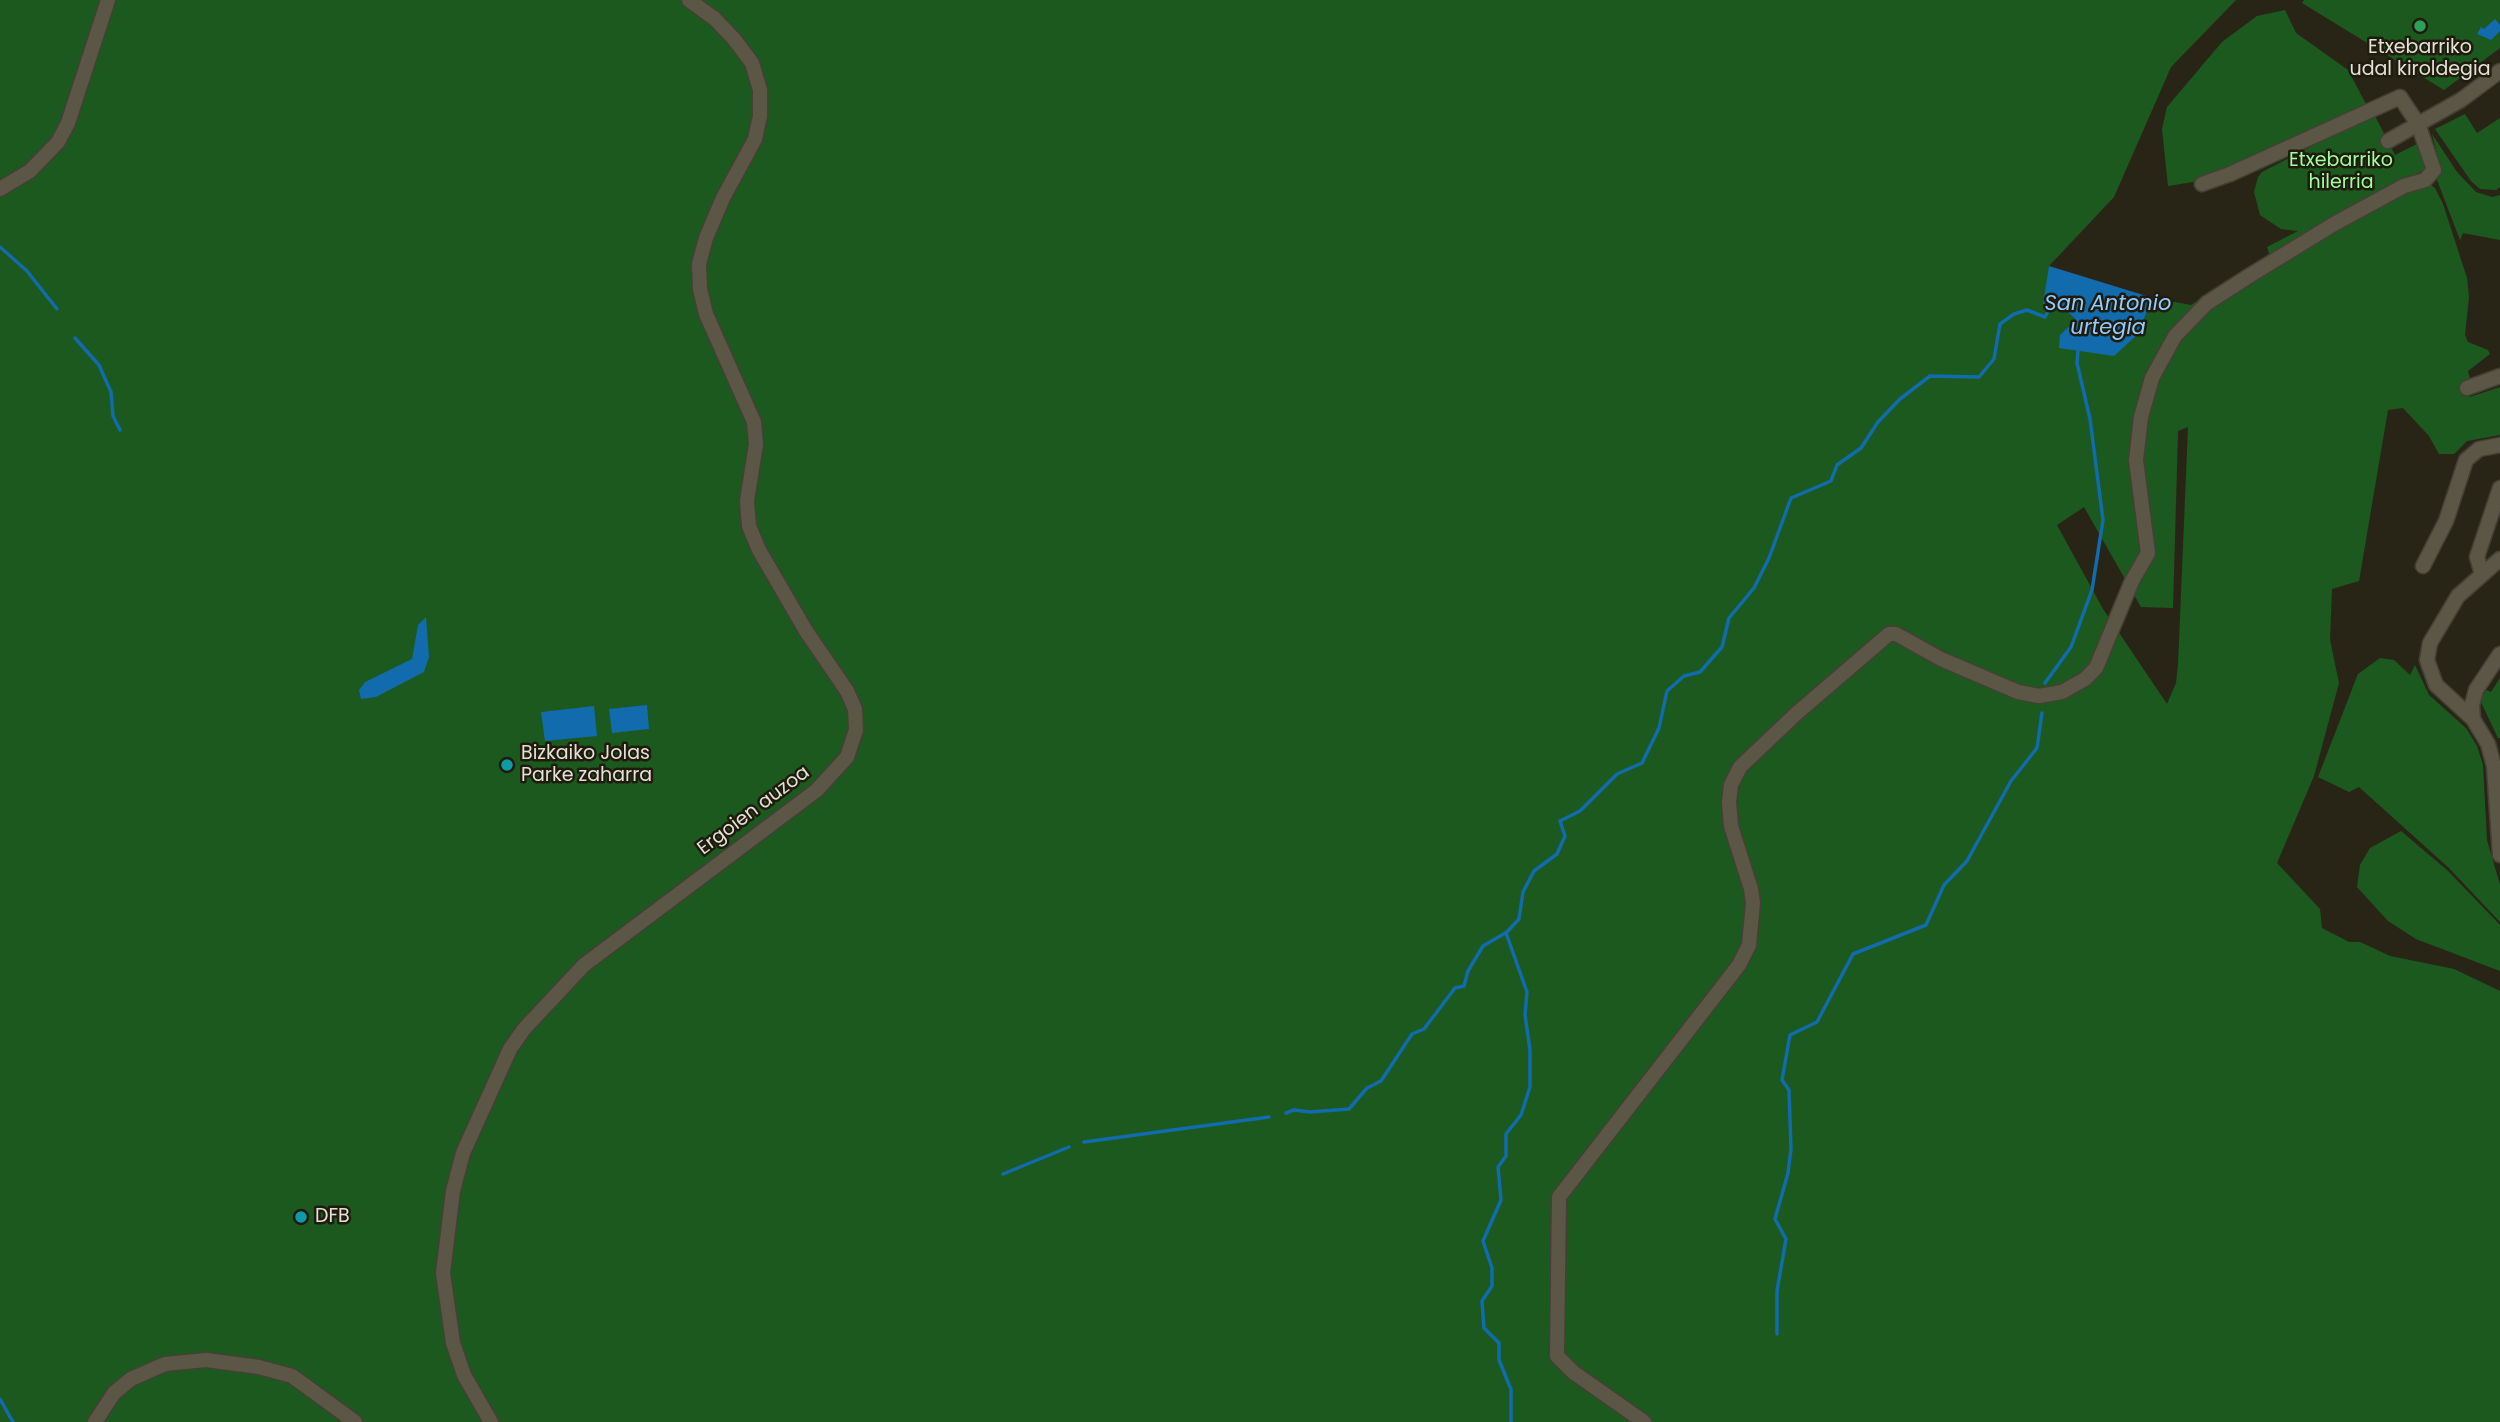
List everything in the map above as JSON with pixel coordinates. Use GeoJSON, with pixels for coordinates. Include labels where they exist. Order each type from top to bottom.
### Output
{"type":"FeatureCollection","features":[{"type":"Feature","properties":{"kind":"street"},"geometry":{"type":"LineString","coordinates":[[0,190],[30,171],[58,142],[68,123],[108,0]]}},
{"type":"Feature","properties":{"kind":"street","name":"Ergoien auzoa"},"geometry":{"type":"LineString","coordinates":[[491,1422],[464,1375],[453,1343],[443,1273],[453,1191],[463,1153],[510,1049],[524,1029],[583,965],[817,790],[846,757],[856,730],[855,709],[847,691],[806,631],[759,550],[749,526],[747,501],[756,444],[754,422],[706,314],[700,289],[699,264],[706,238],[723,198],[755,139],[760,116],[760,90],[752,64],[734,39],[715,19],[690,0]]}},
{"type":"Feature","properties":{"kind":"street"},"geometry":{"type":"LineString","coordinates":[[2388,141],[2461,100],[2500,71]]}},
{"type":"Feature","properties":{"kind":"street"},"geometry":{"type":"LineString","coordinates":[[1644,1422],[1573,1371],[1557,1356],[1559,1197],[1740,965],[1749,945],[1752,896],[1731,826],[1729,802],[1731,785],[1740,767],[1797,713],[1889,634],[1896,634],[1941,659],[2018,692],[2039,696],[2062,692],[2085,679],[2096,667],[2132,581],[2148,553],[2136,460],[2141,417],[2152,377],[2175,335],[2207,303],[2249,276],[2404,186],[2431,176],[2433,160],[2418,124],[2400,97],[2230,174],[2202,184]]}},
{"type":"Feature","properties":{"kind":"street"},"geometry":{"type":"LineString","coordinates":[[2468,388],[2500,376]]}},
{"type":"Feature","properties":{"kind":"street"},"geometry":{"type":"LineString","coordinates":[[2423,566],[2446,521],[2466,460],[2479,449],[2500,445]]}},
{"type":"Feature","properties":{"kind":"street"},"geometry":{"type":"LineString","coordinates":[[2482,574],[2477,557],[2500,488]]}},
{"type":"Feature","properties":{"kind":"street"},"geometry":{"type":"LineString","coordinates":[[2500,559],[2458,596],[2430,643],[2427,660],[2429,672],[2442,692],[2473,719],[2488,744],[2497,776],[2500,855]]}},
{"type":"Feature","properties":{"kind":"street"},"geometry":{"type":"LineString","coordinates":[[2473,719],[2476,690],[2500,653]]}},
{"type":"Feature","properties":{"kind":"street"},"geometry":{"type":"LineString","coordinates":[[2442,692],[2476,690]]}},
{"type":"Feature","properties":{"kind":"street"},"geometry":{"type":"LineString","coordinates":[[94,1422],[114,1392],[131,1379],[165,1364],[206,1360],[259,1367],[292,1376],[355,1422]]}},
{"type":"Feature","properties":{"kind":"green space","name":"Etxebarriko hilerria"},"geometry":{"type":"Polygon","coordinates":[[[0,0],[2236,0],[2171,67],[2114,197],[2049,266],[2065,309],[2076,320],[2137,335],[2153,298],[2191,305],[2270,256],[2267,247],[2298,231],[2281,229],[2260,215],[2254,192],[2262,172],[2374,114],[2395,155],[2417,144],[2428,168],[2374,196],[2427,182],[2435,188],[2443,204],[2467,278],[2469,297],[2465,335],[2468,342],[2488,350],[2490,354],[2468,371],[2470,379],[2464,382],[2470,397],[2500,387],[2500,435],[2467,441],[2454,454],[2439,454],[2429,436],[2403,408],[2388,410],[2359,581],[2332,589],[2330,640],[2339,683],[2314,776],[2277,863],[2320,909],[2322,928],[2349,942],[2360,942],[2390,956],[2454,969],[2500,991],[2500,1422],[0,1422],[0,0]],[[2188,427],[2178,431],[2173,608],[2141,607],[2084,507],[2057,525],[2103,609],[2167,704],[2176,683],[2188,427]]]}},
{"type":"Feature","properties":{"kind":"green space","name":"Etxebarriko udal kiroldegia"},"geometry":{"type":"Polygon","coordinates":[[[2304,0],[2500,0],[2500,48],[2444,90],[2302,3],[2304,0]]]}},
{"type":"Feature","properties":{"kind":"green space"},"geometry":{"type":"Polygon","coordinates":[[[2285,10],[2296,33],[2348,70],[2366,104],[2272,150],[2199,181],[2168,186],[2162,129],[2167,107],[2222,42],[2257,16],[2285,10]]]}},
{"type":"Feature","properties":{"kind":"green space"},"geometry":{"type":"Polygon","coordinates":[[[2465,114],[2477,133],[2500,118],[2500,187],[2496,190],[2480,189],[2471,181],[2435,129],[2465,114]]]}},
{"type":"Feature","properties":{"kind":"green space"},"geometry":{"type":"Polygon","coordinates":[[[2432,134],[2457,172],[2476,192],[2492,197],[2500,195],[2500,240],[2463,233],[2460,240],[2437,180],[2441,169],[2432,134]]]}},
{"type":"Feature","properties":{"kind":"green space"},"geometry":{"type":"Polygon","coordinates":[[[2380,658],[2394,660],[2410,675],[2415,665],[2429,695],[2466,728],[2477,746],[2483,765],[2487,840],[2500,885],[2500,922],[2449,868],[2359,787],[2349,792],[2318,777],[2358,674],[2380,658]]]}},
{"type":"Feature","properties":{"kind":"green space"},"geometry":{"type":"Polygon","coordinates":[[[2500,678],[2498,738],[2480,700],[2486,690],[2491,692],[2500,678]]]}},
{"type":"Feature","properties":{"kind":"green space"},"geometry":{"type":"Polygon","coordinates":[[[2401,831],[2448,871],[2500,925],[2500,971],[2416,939],[2388,921],[2357,887],[2360,865],[2370,848],[2401,831]]]}},
{"type":"Feature","properties":{"kind":"water"},"geometry":{"type":"Polygon","coordinates":[[[2495,19],[2500,25],[2500,31],[2491,40],[2477,34],[2481,27],[2484,29],[2495,19]]]}},
{"type":"Feature","properties":{"kind":"water","name":"San Antonio urtegia"},"geometry":{"type":"Polygon","coordinates":[[[2049,266],[2153,298],[2137,335],[2114,356],[2059,348],[2060,335],[2076,320],[2065,309],[2043,304],[2049,266]]]}},
{"type":"Feature","properties":{"kind":"water"},"geometry":{"type":"Polygon","coordinates":[[[426,617],[429,657],[424,672],[376,697],[361,699],[359,690],[365,682],[412,659],[418,625],[426,617]]]}},
{"type":"Feature","properties":{"kind":"water"},"geometry":{"type":"Polygon","coordinates":[[[647,705],[649,729],[612,733],[609,709],[647,705]]]}},
{"type":"Feature","properties":{"kind":"water"},"geometry":{"type":"Polygon","coordinates":[[[594,706],[597,736],[545,741],[541,712],[594,706]]]}},
{"type":"Feature","properties":{"kind":"waterway"},"geometry":{"type":"LineString","coordinates":[[0,247],[27,271],[57,309]]}},
{"type":"Feature","properties":{"kind":"waterway"},"geometry":{"type":"LineString","coordinates":[[1286,1113],[1294,1110],[1310,1112],[1349,1109],[1367,1088],[1381,1081],[1412,1034],[1424,1029],[1455,988],[1464,986],[1468,971],[1483,946],[1507,932],[1519,919],[1523,892],[1534,871],[1557,854],[1565,836],[1560,821],[1580,811],[1617,774],[1642,763],[1659,728],[1667,691],[1684,676],[1700,672],[1722,647],[1729,618],[1754,588],[1769,558],[1791,498],[1831,481],[1837,465],[1861,448],[1878,422],[1900,399],[1930,376],[1979,377],[1994,359],[2000,324],[2014,314],[2027,310],[2045,317],[2051,306]]}},
{"type":"Feature","properties":{"kind":"waterway"},"geometry":{"type":"LineString","coordinates":[[75,338],[99,365],[111,392],[113,416],[120,430]]}},
{"type":"Feature","properties":{"kind":"waterway"},"geometry":{"type":"LineString","coordinates":[[2045,683],[2071,647],[2092,590],[2103,520],[2090,419],[2077,363],[2078,351]]}},
{"type":"Feature","properties":{"kind":"waterway"},"geometry":{"type":"LineString","coordinates":[[1777,1334],[1777,1291],[1786,1239],[1775,1219],[1788,1173],[1791,1149],[1789,1090],[1782,1080],[1790,1035],[1817,1022],[1853,954],[1926,925],[1944,885],[1967,861],[2011,781],[2037,748],[2042,713]]}},
{"type":"Feature","properties":{"kind":"waterway"},"geometry":{"type":"LineString","coordinates":[[1506,933],[1527,992],[1525,1015],[1530,1050],[1530,1087],[1521,1115],[1506,1134],[1506,1156],[1498,1167],[1501,1200],[1483,1241],[1492,1268],[1492,1286],[1482,1301],[1484,1328],[1499,1343],[1499,1360],[1510,1387]]}},
{"type":"Feature","properties":{"kind":"waterway"},"geometry":{"type":"LineString","coordinates":[[1084,1142],[1269,1117]]}},
{"type":"Feature","properties":{"kind":"waterway"},"geometry":{"type":"LineString","coordinates":[[1003,1174],[1069,1147]]}},
{"type":"Feature","properties":{"kind":"waterway"},"geometry":{"type":"LineString","coordinates":[[1511,1389],[1511,1422]]}},
{"type":"Feature","properties":{"kind":"waterway"},"geometry":{"type":"LineString","coordinates":[[0,1399],[13,1422]]}},
{"type":"Feature","properties":{"kind":"place","name":"Etxebarriko udal kiroldegia"},"geometry":{"type":"Point","coordinates":[2420,26]}},
{"type":"Feature","properties":{"kind":"place","name":"Bizkaiko Jolas Parke zaharra"},"geometry":{"type":"Point","coordinates":[507,765]}},
{"type":"Feature","properties":{"kind":"place","name":"DFB"},"geometry":{"type":"Point","coordinates":[301,1217]}}]}
